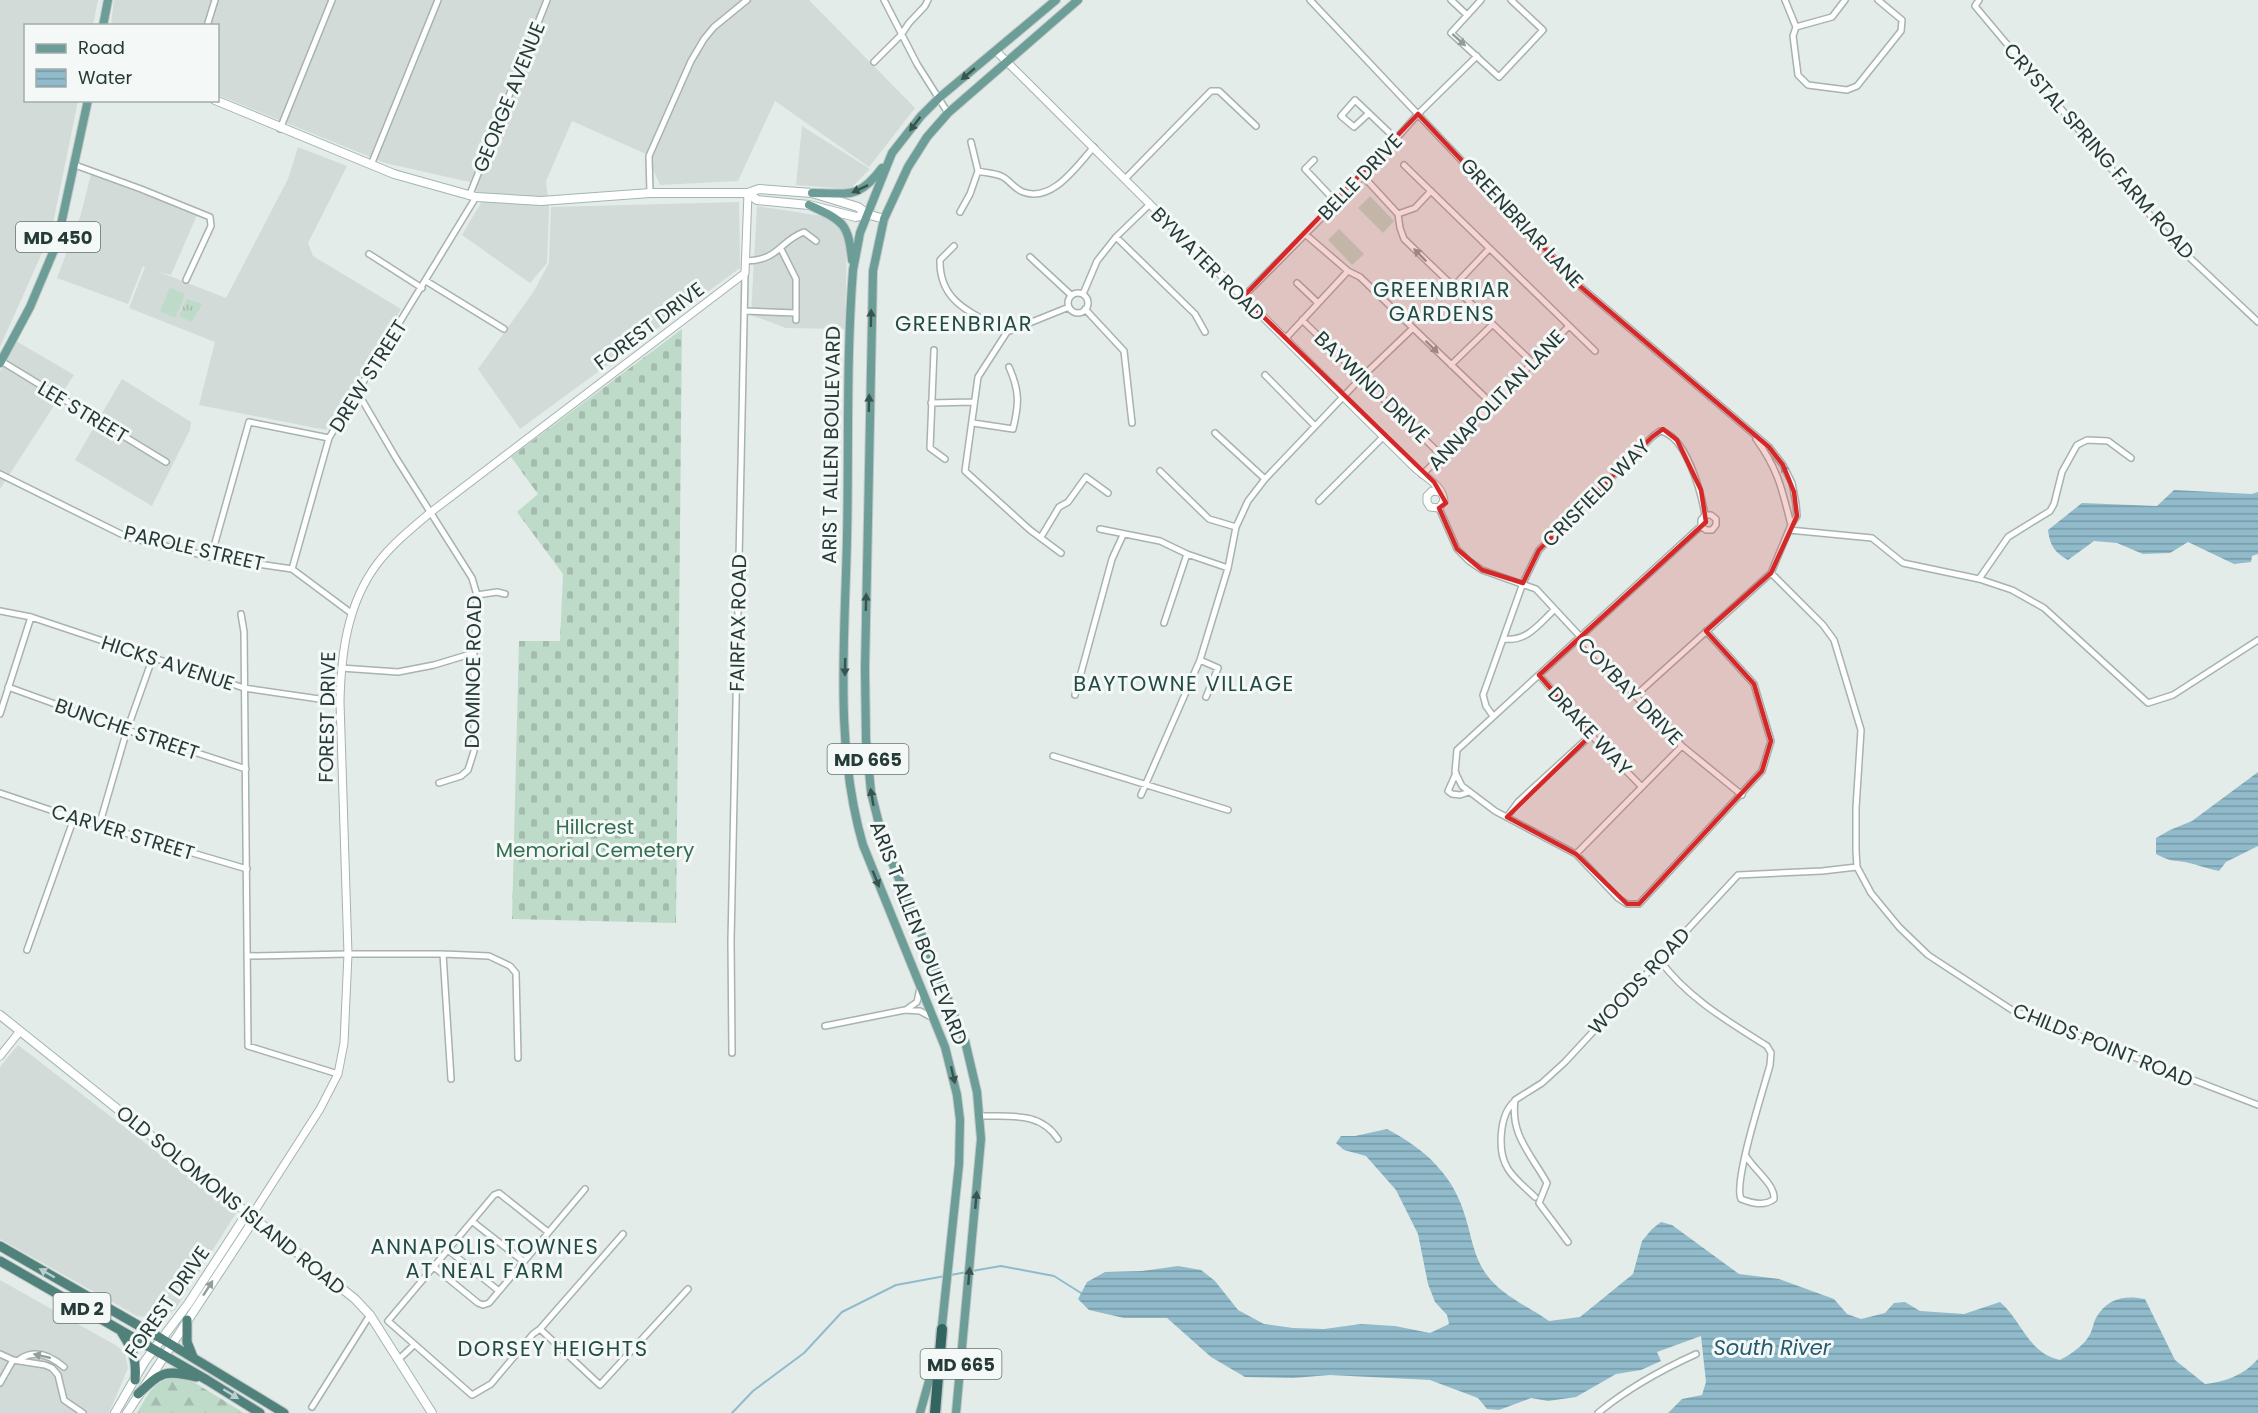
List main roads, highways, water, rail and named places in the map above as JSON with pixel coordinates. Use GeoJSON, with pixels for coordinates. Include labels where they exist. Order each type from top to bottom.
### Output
{"type":"FeatureCollection","features":[{"type":"Feature","properties":{"kind":"highway","name":"MD 2"},"geometry":{"type":"LineString","coordinates":[[0,1246],[171,1344],[284,1413]]}},
{"type":"Feature","properties":{"kind":"highway","name":"MD 2"},"geometry":{"type":"LineString","coordinates":[[0,1261],[164,1354],[260,1413]]}},
{"type":"Feature","properties":{"kind":"highway"},"geometry":{"type":"LineString","coordinates":[[187,1320],[187,1342],[193,1357]]}},
{"type":"Feature","properties":{"kind":"highway","name":"ARIS T ALLEN BOULEVARD"},"geometry":{"type":"LineString","coordinates":[[935,1413],[943,1326]]}},
{"type":"Feature","properties":{"kind":"highway"},"geometry":{"type":"LineString","coordinates":[[121,1330],[134,1352],[135,1380]]}},
{"type":"Feature","properties":{"kind":"highway"},"geometry":{"type":"LineString","coordinates":[[138,1394],[156,1376],[165,1374],[178,1372],[207,1380]]}},
{"type":"Feature","properties":{"kind":"main road"},"geometry":{"type":"LineString","coordinates":[[103,24],[108,0]]}},
{"type":"Feature","properties":{"kind":"main road"},"geometry":{"type":"LineString","coordinates":[[1056,0],[1041,13],[1049,25],[1078,0]]}},
{"type":"Feature","properties":{"kind":"main road","name":"MD 665"},"geometry":{"type":"LineString","coordinates":[[867,214],[892,153],[921,116],[940,97],[1041,13]]}},
{"type":"Feature","properties":{"kind":"main road","name":"MD 665"},"geometry":{"type":"LineString","coordinates":[[884,219],[908,167],[927,137],[948,113],[1049,25]]}},
{"type":"Feature","properties":{"kind":"main road","name":"MD 450"},"geometry":{"type":"LineString","coordinates":[[1,362],[30,307],[57,243],[88,102]]}},
{"type":"Feature","properties":{"kind":"main road"},"geometry":{"type":"LineString","coordinates":[[219,102],[371,165],[428,185],[473,196],[541,201],[650,194],[748,193],[759,189],[849,194],[859,192],[871,182],[892,153]]}},
{"type":"Feature","properties":{"kind":"main road"},"geometry":{"type":"LineString","coordinates":[[748,193],[757,200],[809,205],[856,217],[867,214]]}},
{"type":"Feature","properties":{"kind":"main road"},"geometry":{"type":"LineString","coordinates":[[812,193],[858,207],[867,214],[884,219]]}},
{"type":"Feature","properties":{"kind":"main road"},"geometry":{"type":"LineString","coordinates":[[809,205],[842,222],[850,242],[853,270]]}},
{"type":"Feature","properties":{"kind":"main road","name":"ARIS T ALLEN BOULEVARD"},"geometry":{"type":"LineString","coordinates":[[867,214],[860,233],[853,270],[844,669],[848,771],[854,812],[863,845],[945,1047],[952,1073],[960,1120],[959,1164],[943,1326]]}},
{"type":"Feature","properties":{"kind":"main road","name":"ARIS T ALLEN BOULEVARD"},"geometry":{"type":"LineString","coordinates":[[884,219],[876,254],[871,296],[865,669],[868,769],[871,792],[883,840],[965,1041],[973,1068],[980,1116],[979,1163],[956,1413]]}},
{"type":"Feature","properties":{"kind":"main road","name":"OLD SOLOMONS ISLAND ROAD"},"geometry":{"type":"LineString","coordinates":[[0,1015],[355,1299],[370,1316],[432,1413]]}},
{"type":"Feature","properties":{"kind":"main road","name":"FOREST DRIVE"},"geometry":{"type":"LineString","coordinates":[[127,1413],[249,1227],[252,1215]]}},
{"type":"Feature","properties":{"kind":"main road","name":"FOREST DRIVE"},"geometry":{"type":"LineString","coordinates":[[115,1413],[154,1349],[184,1309],[242,1221],[252,1215]]}},
{"type":"Feature","properties":{"kind":"main road"},"geometry":{"type":"LineString","coordinates":[[920,1413],[943,1326]]}},
{"type":"Feature","properties":{"kind":"water"},"geometry":{"type":"Polygon","coordinates":[[[2174,490],[2252,494],[2258,492],[2258,554],[2252,556],[2251,562],[2234,564],[2188,542],[2170,553],[2143,554],[2117,543],[2094,541],[2068,560],[2056,551],[2050,540],[2048,530],[2082,503],[2157,506],[2174,490]]]}},
{"type":"Feature","properties":{"kind":"water"},"geometry":{"type":"Polygon","coordinates":[[[2258,772],[2258,846],[2226,862],[2219,871],[2170,860],[2156,854],[2156,838],[2192,821],[2258,772]]]}},
{"type":"Feature","properties":{"kind":"water","name":"South River"},"geometry":{"type":"Polygon","coordinates":[[[1387,1129],[1426,1155],[1446,1177],[1461,1203],[1474,1248],[1486,1274],[1507,1294],[1549,1321],[1580,1317],[1633,1274],[1642,1241],[1661,1222],[1672,1225],[1739,1274],[1779,1279],[1834,1299],[1847,1314],[1861,1319],[1885,1313],[1894,1303],[1905,1302],[1920,1311],[1964,1314],[2000,1302],[2040,1351],[2060,1360],[2076,1350],[2086,1340],[2096,1318],[2105,1306],[2124,1298],[2145,1299],[2175,1360],[2205,1384],[2234,1377],[2258,1359],[2258,1413],[1668,1413],[1682,1399],[1702,1395],[1706,1382],[1701,1336],[1657,1352],[1661,1361],[1641,1370],[1616,1374],[1576,1397],[1548,1401],[1531,1398],[1499,1410],[1487,1409],[1478,1398],[1430,1380],[1330,1375],[1293,1378],[1245,1377],[1211,1357],[1167,1318],[1124,1318],[1089,1310],[1078,1299],[1087,1282],[1105,1272],[1142,1271],[1178,1266],[1201,1270],[1215,1281],[1238,1310],[1264,1324],[1324,1329],[1361,1324],[1395,1326],[1430,1333],[1449,1324],[1447,1315],[1435,1302],[1428,1284],[1418,1234],[1396,1190],[1366,1156],[1344,1150],[1336,1143],[1341,1136],[1355,1136],[1387,1129]]]}},
{"type":"Feature","properties":{"kind":"waterway"},"geometry":{"type":"LineString","coordinates":[[972,1271],[1001,1266],[1054,1276],[1081,1293]]}},
{"type":"Feature","properties":{"kind":"waterway"},"geometry":{"type":"LineString","coordinates":[[732,1413],[753,1391],[804,1353],[842,1312],[896,1285],[967,1272]]}},
{"type":"Feature","properties":{"kind":"district","name":"GREENBRIAR GARDENS"},"geometry":{"type":"Point","coordinates":[1442,301]}},
{"type":"Feature","properties":{"kind":"district","name":"GREENBRIAR"},"geometry":{"type":"Point","coordinates":[964,323]}},
{"type":"Feature","properties":{"kind":"district","name":"BAYTOWNE VILLAGE"},"geometry":{"type":"Point","coordinates":[1184,683]}},
{"type":"Feature","properties":{"kind":"district","name":"ANNAPOLIS TOWNES AT NEAL FARM"},"geometry":{"type":"Point","coordinates":[485,1258]}},
{"type":"Feature","properties":{"kind":"district","name":"DORSEY HEIGHTS"},"geometry":{"type":"Point","coordinates":[553,1348]}},
{"type":"Feature","properties":{"kind":"park label","name":"Hillcrest Memorial Cemetery"},"geometry":{"type":"Point","coordinates":[595,838]}}]}
